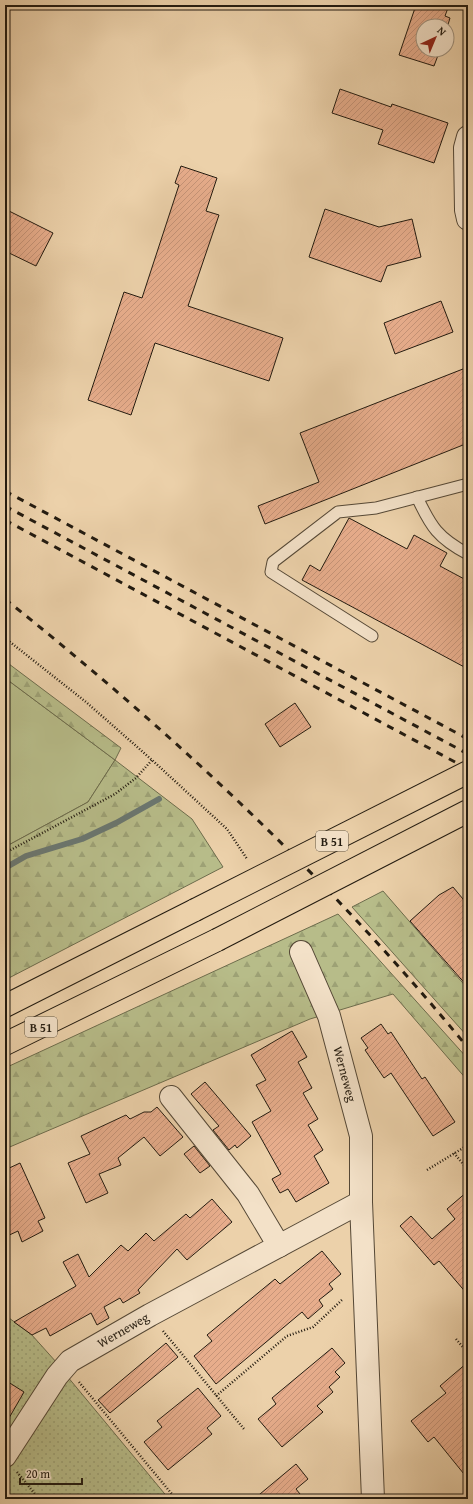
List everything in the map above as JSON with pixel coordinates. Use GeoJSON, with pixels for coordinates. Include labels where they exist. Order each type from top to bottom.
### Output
{"type":"FeatureCollection","features":[{"type":"Feature","properties":{"kind":"highway","name":"B 51"},"geometry":{"type":"LineString","coordinates":[[5,1006],[468,772]]}},
{"type":"Feature","properties":{"kind":"highway","name":"B 51"},"geometry":{"type":"LineString","coordinates":[[5,1044],[217,940],[468,811]]}},
{"type":"Feature","properties":{"kind":"street"},"geometry":{"type":"LineString","coordinates":[[468,137],[465,148],[468,219]]}},
{"type":"Feature","properties":{"kind":"street","name":"Werneweg"},"geometry":{"type":"LineString","coordinates":[[302,952],[329,1016],[361,1136],[361,1202],[373,1499]]}},
{"type":"Feature","properties":{"kind":"street"},"geometry":{"type":"LineString","coordinates":[[171,1097],[248,1194],[279,1246]]}},
{"type":"Feature","properties":{"kind":"street","name":"Werneweg"},"geometry":{"type":"LineString","coordinates":[[10,1463],[65,1366],[70,1360],[150,1315],[361,1202]]}},
{"type":"Feature","properties":{"kind":"lane"},"geometry":{"type":"LineString","coordinates":[[372,636],[271,572],[273,562],[338,512],[376,508],[468,484]]}},
{"type":"Feature","properties":{"kind":"lane"},"geometry":{"type":"LineString","coordinates":[[417,497],[430,524],[451,545],[468,554]]}},
{"type":"Feature","properties":{"kind":"path"},"geometry":{"type":"LineString","coordinates":[[5,638],[86,702],[152,760],[227,829],[249,862]]}},
{"type":"Feature","properties":{"kind":"path"},"geometry":{"type":"LineString","coordinates":[[5,853],[115,794],[136,778],[152,760]]}},
{"type":"Feature","properties":{"kind":"path"},"geometry":{"type":"LineString","coordinates":[[427,1170],[468,1145]]}},
{"type":"Feature","properties":{"kind":"path"},"geometry":{"type":"LineString","coordinates":[[454,1153],[468,1170]]}},
{"type":"Feature","properties":{"kind":"path"},"geometry":{"type":"LineString","coordinates":[[216,1396],[287,1336],[313,1327],[343,1299],[365,1295]]}},
{"type":"Feature","properties":{"kind":"path"},"geometry":{"type":"LineString","coordinates":[[150,1315],[244,1429]]}},
{"type":"Feature","properties":{"kind":"path"},"geometry":{"type":"LineString","coordinates":[[456,1339],[468,1353]]}},
{"type":"Feature","properties":{"kind":"path"},"geometry":{"type":"LineString","coordinates":[[65,1366],[176,1499]]}},
{"type":"Feature","properties":{"kind":"path"},"geometry":{"type":"LineString","coordinates":[[10,1463],[39,1499]]}},
{"type":"Feature","properties":{"kind":"green space"},"geometry":{"type":"Polygon","coordinates":[[[5,661],[121,748],[115,760],[5,678],[5,661]]]}},
{"type":"Feature","properties":{"kind":"green space"},"geometry":{"type":"Polygon","coordinates":[[[5,678],[115,760],[88,802],[5,847],[5,678]]]}},
{"type":"Feature","properties":{"kind":"green space"},"geometry":{"type":"Polygon","coordinates":[[[115,760],[192,819],[223,867],[5,980],[5,847],[88,802],[115,760]]]}},
{"type":"Feature","properties":{"kind":"green space"},"geometry":{"type":"Polygon","coordinates":[[[383,891],[468,989],[468,1037],[352,907],[383,891]]]}},
{"type":"Feature","properties":{"kind":"green space"},"geometry":{"type":"Polygon","coordinates":[[[338,914],[468,1059],[468,1081],[393,994],[310,1019],[5,1149],[5,1068],[338,914]]]}},
{"type":"Feature","properties":{"kind":"green space"},"geometry":{"type":"Polygon","coordinates":[[[5,1312],[9,1318],[31,1334],[57,1363],[5,1444],[5,1312]]]}},
{"type":"Feature","properties":{"kind":"green space"},"geometry":{"type":"Polygon","coordinates":[[[67,1376],[169,1499],[5,1499],[5,1471],[14,1460],[67,1376]]]}},
{"type":"Feature","properties":{"kind":"building"},"geometry":{"type":"Polygon","coordinates":[[[416,5],[449,5],[445,16],[450,18],[415,18],[415,58],[437,58],[434,66],[399,55],[416,5]]]}},
{"type":"Feature","properties":{"kind":"building"},"geometry":{"type":"Polygon","coordinates":[[[340,89],[391,107],[392,104],[448,123],[434,163],[378,144],[383,130],[332,113],[340,89]]]}},
{"type":"Feature","properties":{"kind":"building"},"geometry":{"type":"Polygon","coordinates":[[[181,166],[217,178],[206,211],[219,215],[188,306],[283,338],[269,381],[155,343],[131,415],[88,400],[124,292],[142,298],[179,185],[175,183],[181,166]]]}},
{"type":"Feature","properties":{"kind":"building"},"geometry":{"type":"Polygon","coordinates":[[[5,209],[53,233],[36,266],[5,251],[5,209]]]}},
{"type":"Feature","properties":{"kind":"building"},"geometry":{"type":"Polygon","coordinates":[[[325,209],[379,227],[412,219],[421,257],[387,266],[381,282],[309,257],[325,209]]]}},
{"type":"Feature","properties":{"kind":"building"},"geometry":{"type":"Polygon","coordinates":[[[441,301],[453,332],[395,354],[384,323],[441,301]]]}},
{"type":"Feature","properties":{"kind":"building"},"geometry":{"type":"Polygon","coordinates":[[[468,367],[468,443],[265,524],[258,506],[319,482],[300,433],[468,367]]]}},
{"type":"Feature","properties":{"kind":"building"},"geometry":{"type":"Polygon","coordinates":[[[349,518],[407,549],[414,535],[447,553],[440,566],[468,581],[468,669],[302,580],[310,565],[320,571],[349,518]]]}},
{"type":"Feature","properties":{"kind":"building"},"geometry":{"type":"Polygon","coordinates":[[[295,703],[311,727],[280,747],[265,724],[295,703]]]}},
{"type":"Feature","properties":{"kind":"building"},"geometry":{"type":"Polygon","coordinates":[[[453,887],[468,905],[468,987],[410,921],[439,895],[453,887]]]}},
{"type":"Feature","properties":{"kind":"building"},"geometry":{"type":"Polygon","coordinates":[[[381,1024],[388,1034],[391,1032],[422,1079],[425,1077],[455,1122],[433,1136],[391,1073],[384,1078],[365,1050],[368,1048],[361,1038],[381,1024]]]}},
{"type":"Feature","properties":{"kind":"building"},"geometry":{"type":"Polygon","coordinates":[[[292,1031],[307,1057],[298,1062],[312,1088],[303,1093],[318,1119],[308,1125],[323,1150],[314,1156],[329,1183],[296,1202],[288,1189],[280,1193],[272,1179],[281,1174],[252,1122],[271,1111],[256,1085],[266,1080],[251,1055],[292,1031]]]}},
{"type":"Feature","properties":{"kind":"building"},"geometry":{"type":"Polygon","coordinates":[[[205,1082],[251,1136],[237,1148],[235,1145],[229,1150],[213,1130],[219,1126],[191,1094],[205,1082]]]}},
{"type":"Feature","properties":{"kind":"building"},"geometry":{"type":"Polygon","coordinates":[[[157,1107],[183,1137],[160,1156],[144,1137],[118,1158],[121,1165],[99,1174],[108,1193],[86,1203],[68,1163],[90,1154],[81,1136],[126,1115],[130,1119],[144,1112],[151,1112],[157,1107]]]}},
{"type":"Feature","properties":{"kind":"building"},"geometry":{"type":"Polygon","coordinates":[[[194,1146],[210,1166],[200,1173],[184,1154],[194,1146]]]}},
{"type":"Feature","properties":{"kind":"building"},"geometry":{"type":"Polygon","coordinates":[[[20,1163],[45,1218],[38,1221],[43,1231],[22,1242],[18,1231],[5,1237],[5,1170],[20,1163]]]}},
{"type":"Feature","properties":{"kind":"building"},"geometry":{"type":"Polygon","coordinates":[[[468,1191],[468,1295],[439,1261],[434,1265],[400,1226],[411,1216],[432,1239],[455,1219],[447,1209],[468,1191]]]}},
{"type":"Feature","properties":{"kind":"building"},"geometry":{"type":"Polygon","coordinates":[[[212,1199],[232,1222],[187,1260],[177,1249],[138,1290],[140,1293],[123,1303],[120,1298],[104,1307],[109,1318],[97,1325],[91,1313],[50,1336],[46,1328],[32,1335],[14,1322],[76,1286],[63,1262],[78,1254],[89,1277],[121,1245],[128,1251],[146,1233],[154,1241],[186,1214],[190,1218],[212,1199]]]}},
{"type":"Feature","properties":{"kind":"building"},"geometry":{"type":"Polygon","coordinates":[[[322,1251],[341,1274],[329,1284],[333,1289],[319,1300],[323,1306],[308,1319],[302,1312],[216,1384],[194,1356],[212,1341],[207,1335],[275,1279],[280,1284],[322,1251]]]}},
{"type":"Feature","properties":{"kind":"building"},"geometry":{"type":"Polygon","coordinates":[[[166,1343],[178,1357],[110,1413],[98,1400],[166,1343]]]}},
{"type":"Feature","properties":{"kind":"building"},"geometry":{"type":"Polygon","coordinates":[[[332,1348],[345,1363],[335,1372],[340,1377],[329,1387],[333,1392],[317,1406],[323,1412],[282,1447],[258,1419],[276,1404],[272,1398],[332,1348]]]}},
{"type":"Feature","properties":{"kind":"building"},"geometry":{"type":"Polygon","coordinates":[[[468,1362],[468,1479],[434,1437],[428,1442],[411,1421],[446,1393],[440,1386],[468,1362]]]}},
{"type":"Feature","properties":{"kind":"building"},"geometry":{"type":"Polygon","coordinates":[[[5,1380],[24,1392],[5,1425],[5,1380]]]}},
{"type":"Feature","properties":{"kind":"building"},"geometry":{"type":"Polygon","coordinates":[[[198,1388],[221,1416],[207,1428],[212,1434],[168,1470],[144,1442],[162,1427],[157,1421],[198,1388]]]}},
{"type":"Feature","properties":{"kind":"building"},"geometry":{"type":"Polygon","coordinates":[[[296,1464],[308,1479],[296,1489],[304,1499],[254,1499],[296,1464]]]}},
{"type":"Feature","properties":{"kind":"waterway"},"geometry":{"type":"LineString","coordinates":[[5,868],[26,856],[82,839],[116,823],[159,799]]}},
{"type":"Feature","properties":{"kind":"railway"},"geometry":{"type":"LineString","coordinates":[[5,491],[468,739]]}},
{"type":"Feature","properties":{"kind":"railway"},"geometry":{"type":"LineString","coordinates":[[5,506],[468,754]]}},
{"type":"Feature","properties":{"kind":"railway"},"geometry":{"type":"LineString","coordinates":[[5,520],[468,769]]}},
{"type":"Feature","properties":{"kind":"railway"},"geometry":{"type":"LineString","coordinates":[[5,599],[129,702],[248,811],[362,926],[416,986],[468,1048]]}}]}
